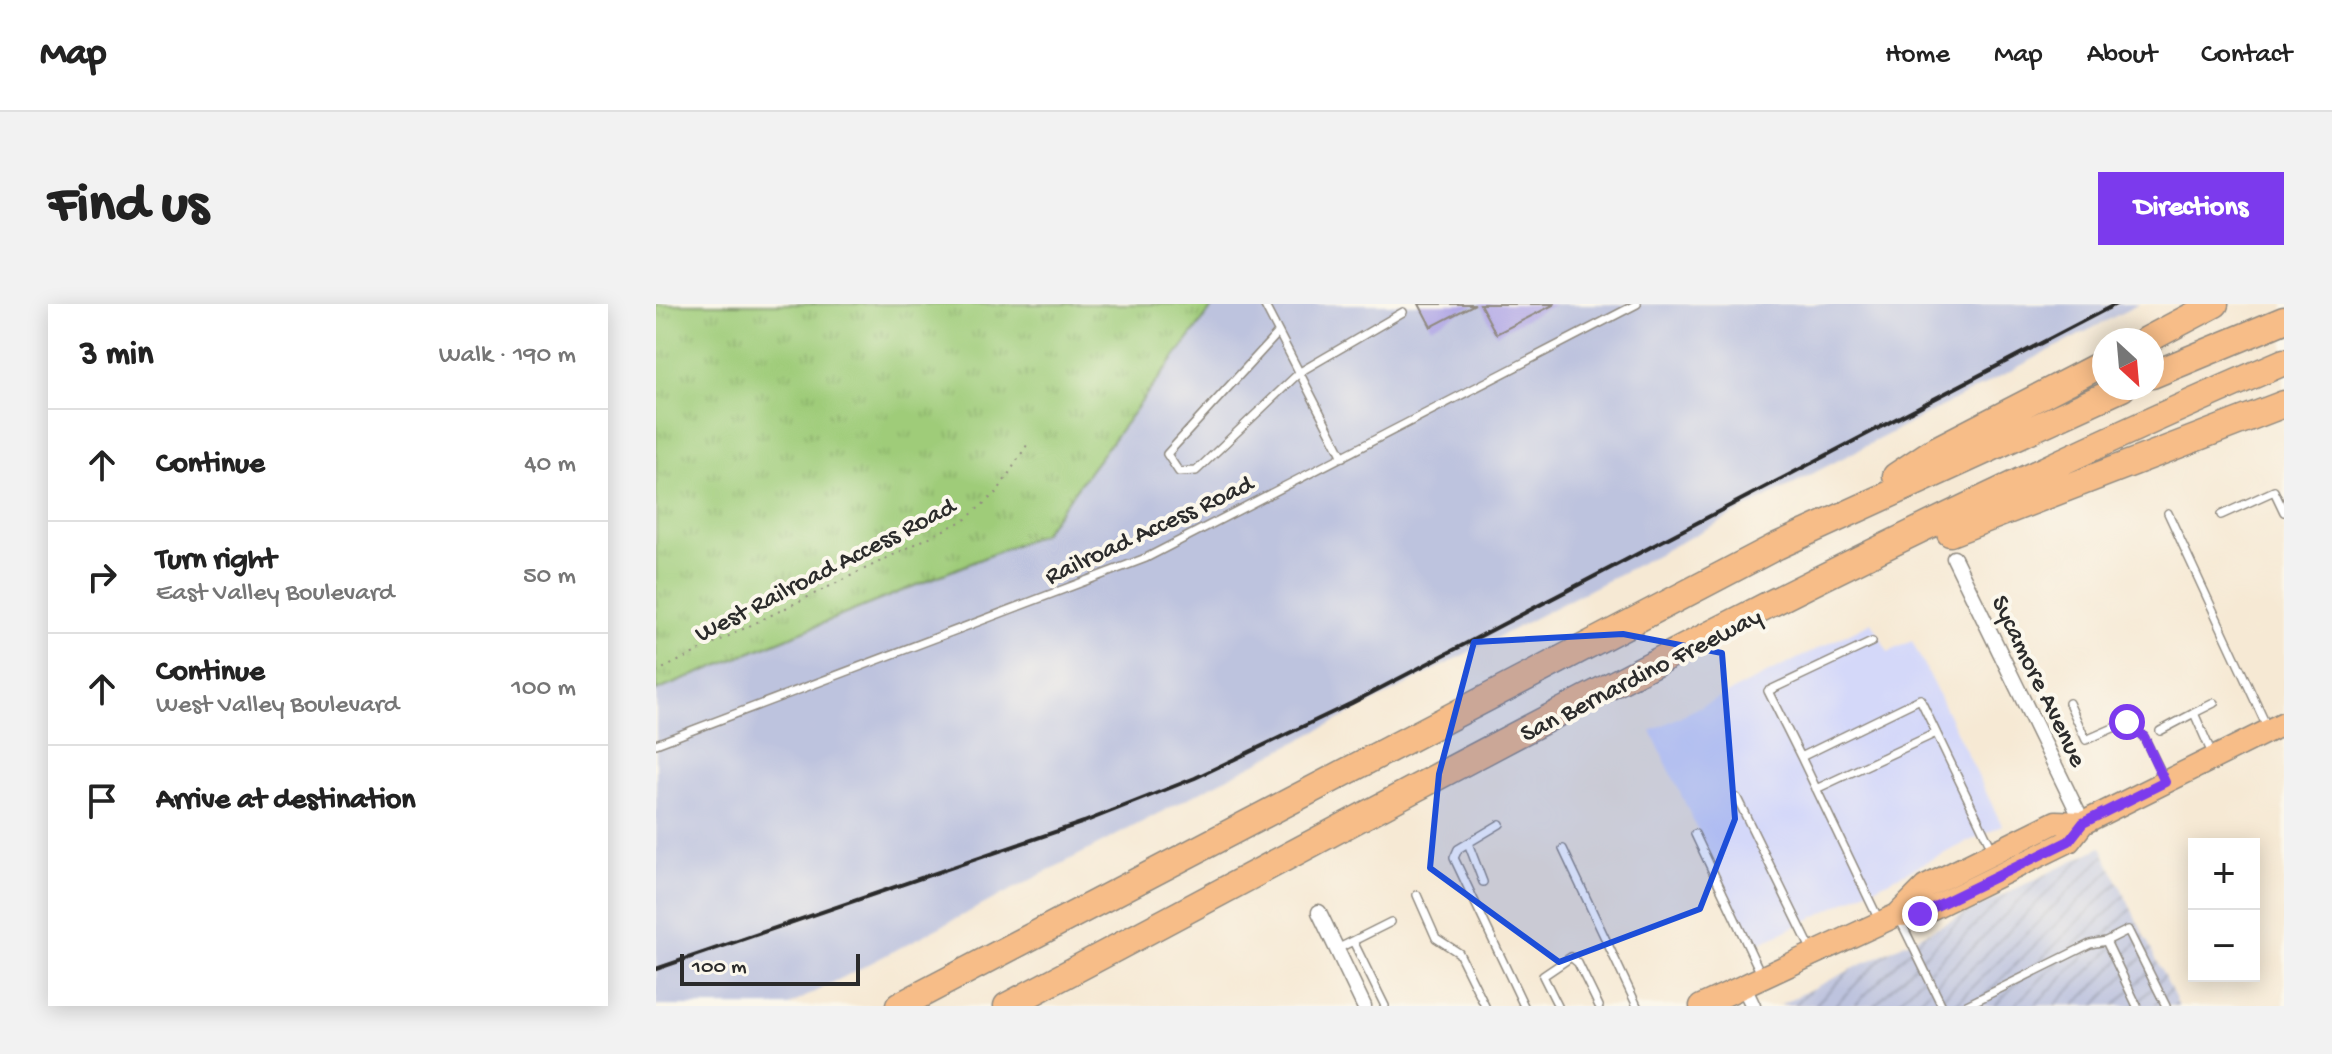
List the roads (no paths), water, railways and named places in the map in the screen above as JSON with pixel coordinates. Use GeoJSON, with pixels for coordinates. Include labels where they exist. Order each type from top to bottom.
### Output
{"type":"FeatureCollection","features":[{"type":"Feature","properties":{"kind":"highway"},"geometry":{"type":"LineString","coordinates":[[2164,331],[2215,304]]}},
{"type":"Feature","properties":{"kind":"highway"},"geometry":{"type":"LineString","coordinates":[[2164,370],[2284,320]]}},
{"type":"Feature","properties":{"kind":"highway","name":"San Bernardino Freeway"},"geometry":{"type":"LineString","coordinates":[[1007,1006],[1630,677],[1986,496],[2284,362]]}},
{"type":"Feature","properties":{"kind":"highway"},"geometry":{"type":"LineString","coordinates":[[1829,520],[1932,452],[2092,369]]}},
{"type":"Feature","properties":{"kind":"highway","name":"San Bernardino Freeway"},"geometry":{"type":"LineString","coordinates":[[899,1006],[1829,520],[2095,400]]}},
{"type":"Feature","properties":{"kind":"highway"},"geometry":{"type":"LineString","coordinates":[[1630,677],[1785,617],[1973,522],[2284,404]]}},
{"type":"Feature","properties":{"kind":"main road"},"geometry":{"type":"LineString","coordinates":[[1701,1006],[1812,951],[1889,918],[1920,914],[2069,841],[2083,823],[2276,727]]}},
{"type":"Feature","properties":{"kind":"main road"},"geometry":{"type":"LineString","coordinates":[[1889,918],[1925,887],[2056,822],[2083,823]]}},
{"type":"Feature","properties":{"kind":"street","name":"Sycamore Avenue"},"geometry":{"type":"LineString","coordinates":[[1954,558],[2083,823]]}},
{"type":"Feature","properties":{"kind":"street"},"geometry":{"type":"LineString","coordinates":[[1319,912],[1364,1006]]}},
{"type":"Feature","properties":{"kind":"street"},"geometry":{"type":"LineString","coordinates":[[1752,980],[1753,1006]]}},
{"type":"Feature","properties":{"kind":"lane"},"geometry":{"type":"LineString","coordinates":[[1264,304],[1343,457]]}},
{"type":"Feature","properties":{"kind":"lane","name":"Railroad Access Road"},"geometry":{"type":"LineString","coordinates":[[656,744],[1146,558],[1637,304]]}},
{"type":"Feature","properties":{"kind":"lane"},"geometry":{"type":"LineString","coordinates":[[1278,333],[1167,454],[1179,472],[1196,471],[1300,372],[1403,312]]}},
{"type":"Feature","properties":{"kind":"lane"},"geometry":{"type":"LineString","coordinates":[[2221,515],[2284,487]]}},
{"type":"Feature","properties":{"kind":"lane"},"geometry":{"type":"LineString","coordinates":[[2274,491],[2284,512]]}},
{"type":"Feature","properties":{"kind":"lane"},"geometry":{"type":"LineString","coordinates":[[2168,513],[2276,727]]}},
{"type":"Feature","properties":{"kind":"lane"},"geometry":{"type":"LineString","coordinates":[[1872,642],[1768,691],[1816,789],[1942,1006]]}},
{"type":"Feature","properties":{"kind":"lane"},"geometry":{"type":"LineString","coordinates":[[1801,757],[1920,699],[1994,853]]}},
{"type":"Feature","properties":{"kind":"lane"},"geometry":{"type":"LineString","coordinates":[[2069,703],[2086,740],[2127,722],[2144,737],[2165,782]]}},
{"type":"Feature","properties":{"kind":"lane"},"geometry":{"type":"LineString","coordinates":[[2160,731],[2214,703]]}},
{"type":"Feature","properties":{"kind":"lane"},"geometry":{"type":"LineString","coordinates":[[2194,713],[2214,758]]}},
{"type":"Feature","properties":{"kind":"lane"},"geometry":{"type":"LineString","coordinates":[[1816,789],[1936,733]]}},
{"type":"Feature","properties":{"kind":"lane"},"geometry":{"type":"LineString","coordinates":[[1737,798],[1812,951]]}},
{"type":"Feature","properties":{"kind":"lane"},"geometry":{"type":"LineString","coordinates":[[1500,824],[1454,854],[1455,863],[1524,1006]]}},
{"type":"Feature","properties":{"kind":"lane"},"geometry":{"type":"LineString","coordinates":[[1695,834],[1752,980]]}},
{"type":"Feature","properties":{"kind":"lane"},"geometry":{"type":"LineString","coordinates":[[1468,843],[1483,882]]}},
{"type":"Feature","properties":{"kind":"lane"},"geometry":{"type":"LineString","coordinates":[[1563,849],[1637,1006]]}},
{"type":"Feature","properties":{"kind":"lane"},"geometry":{"type":"LineString","coordinates":[[1417,895],[1436,938],[1459,953],[1485,1006]]}},
{"type":"Feature","properties":{"kind":"lane"},"geometry":{"type":"LineString","coordinates":[[1337,949],[1391,922]]}},
{"type":"Feature","properties":{"kind":"lane"},"geometry":{"type":"LineString","coordinates":[[1965,1006],[2090,944],[2106,941],[2128,930],[2166,1006]]}},
{"type":"Feature","properties":{"kind":"lane"},"geometry":{"type":"LineString","coordinates":[[1353,941],[1385,1006]]}},
{"type":"Feature","properties":{"kind":"lane"},"geometry":{"type":"LineString","coordinates":[[2106,941],[2137,1006]]}},
{"type":"Feature","properties":{"kind":"lane"},"geometry":{"type":"LineString","coordinates":[[1558,1006],[1543,976],[1571,957],[1578,963],[1599,1006]]}},
{"type":"Feature","properties":{"kind":"railway"},"geometry":{"type":"LineString","coordinates":[[656,969],[1084,822],[1195,778],[1352,703],[2116,304]]}}]}
